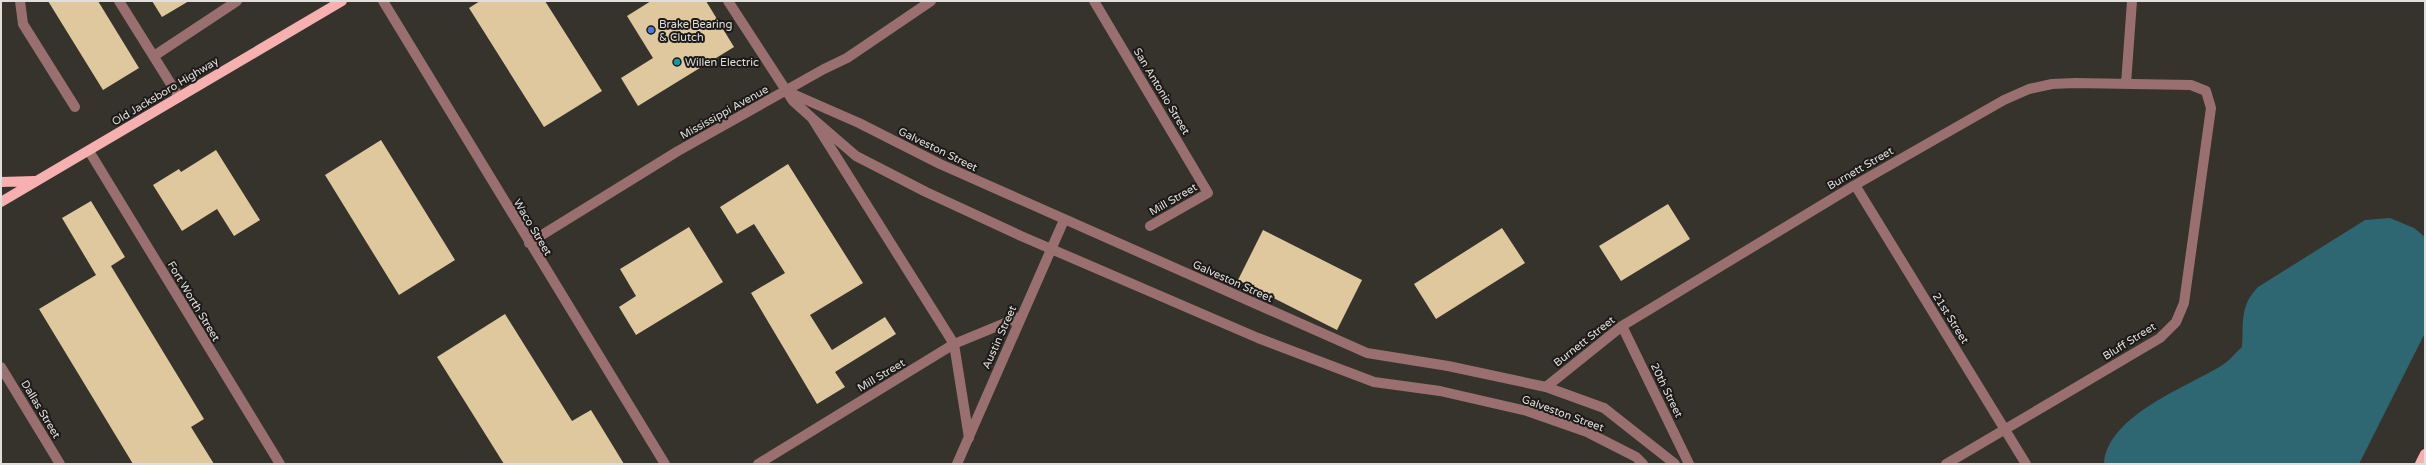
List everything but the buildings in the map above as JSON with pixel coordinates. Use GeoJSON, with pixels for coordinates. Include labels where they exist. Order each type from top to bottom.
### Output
{"type":"FeatureCollection","features":[{"type":"Feature","properties":{"kind":"main road","name":"Old Jacksboro Highway"},"geometry":{"type":"LineString","coordinates":[[1,202],[342,1]]}},
{"type":"Feature","properties":{"kind":"main road"},"geometry":{"type":"LineString","coordinates":[[1,182],[37,181]]}},
{"type":"Feature","properties":{"kind":"main road"},"geometry":{"type":"LineString","coordinates":[[2420,464],[2425,454]]}},
{"type":"Feature","properties":{"kind":"street"},"geometry":{"type":"LineString","coordinates":[[20,1],[23,24],[75,107]]}},
{"type":"Feature","properties":{"kind":"street"},"geometry":{"type":"LineString","coordinates":[[119,1],[179,96]]}},
{"type":"Feature","properties":{"kind":"street"},"geometry":{"type":"LineString","coordinates":[[154,56],[237,1]]}},
{"type":"Feature","properties":{"kind":"street","name":"Waco Street"},"geometry":{"type":"LineString","coordinates":[[383,1],[665,464]]}},
{"type":"Feature","properties":{"kind":"street","name":"Galveston Street"},"geometry":{"type":"LineString","coordinates":[[728,1],[793,101],[856,156],[926,192],[1052,250],[1258,338],[1374,382],[1440,391],[1527,411],[1587,432],[1636,457],[1643,464]]}},
{"type":"Feature","properties":{"kind":"street","name":"Mississippi Avenue"},"geometry":{"type":"LineString","coordinates":[[529,243],[678,151],[848,58],[931,1]]}},
{"type":"Feature","properties":{"kind":"street","name":"San Antonio Street"},"geometry":{"type":"LineString","coordinates":[[1094,1],[1208,193]]}},
{"type":"Feature","properties":{"kind":"street"},"geometry":{"type":"LineString","coordinates":[[2126,84],[2132,1]]}},
{"type":"Feature","properties":{"kind":"street","name":"Burnett Street"},"geometry":{"type":"LineString","coordinates":[[1546,387],[1622,326],[1854,185],[2004,100],[2029,89],[2052,84],[2191,85],[2206,91],[2211,108]]}},
{"type":"Feature","properties":{"kind":"street","name":"Galveston Street"},"geometry":{"type":"LineString","coordinates":[[786,91],[1064,220],[1367,353],[1448,366],[1546,387],[1604,408],[1675,464]]}},
{"type":"Feature","properties":{"kind":"street","name":"Bluff Street"},"geometry":{"type":"LineString","coordinates":[[1946,464],[2160,338],[2176,322],[2184,303],[2211,108]]}},
{"type":"Feature","properties":{"kind":"street","name":"Galveston Street"},"geometry":{"type":"LineString","coordinates":[[812,118],[954,344],[969,438]]}},
{"type":"Feature","properties":{"kind":"street","name":"Fort Worth Street"},"geometry":{"type":"LineString","coordinates":[[88,151],[280,464]]}},
{"type":"Feature","properties":{"kind":"street","name":"21st Street"},"geometry":{"type":"LineString","coordinates":[[1854,185],[2026,464]]}},
{"type":"Feature","properties":{"kind":"street","name":"Mill Street"},"geometry":{"type":"LineString","coordinates":[[1150,226],[1208,193]]}},
{"type":"Feature","properties":{"kind":"street","name":"Austin Street"},"geometry":{"type":"LineString","coordinates":[[957,464],[1064,220]]}},
{"type":"Feature","properties":{"kind":"street","name":"Mill Street"},"geometry":{"type":"LineString","coordinates":[[758,464],[954,344],[1022,316]]}},
{"type":"Feature","properties":{"kind":"street","name":"20th Street"},"geometry":{"type":"LineString","coordinates":[[1622,326],[1689,464]]}},
{"type":"Feature","properties":{"kind":"street","name":"Dallas Street"},"geometry":{"type":"LineString","coordinates":[[1,367],[60,464]]}},
{"type":"Feature","properties":{"kind":"water"},"geometry":{"type":"Polygon","coordinates":[[[2390,218],[2414,228],[2425,237],[2425,333],[2359,464],[2104,464],[2109,447],[2119,431],[2134,417],[2152,404],[2224,364],[2242,347],[2245,308],[2252,294],[2258,287],[2365,220],[2390,218]]]}},
{"type":"Feature","properties":{"kind":"place","name":"Brake Bearing & Clutch"},"geometry":{"type":"Point","coordinates":[651,30]}},
{"type":"Feature","properties":{"kind":"place","name":"Willen Electric"},"geometry":{"type":"Point","coordinates":[677,62]}}]}
